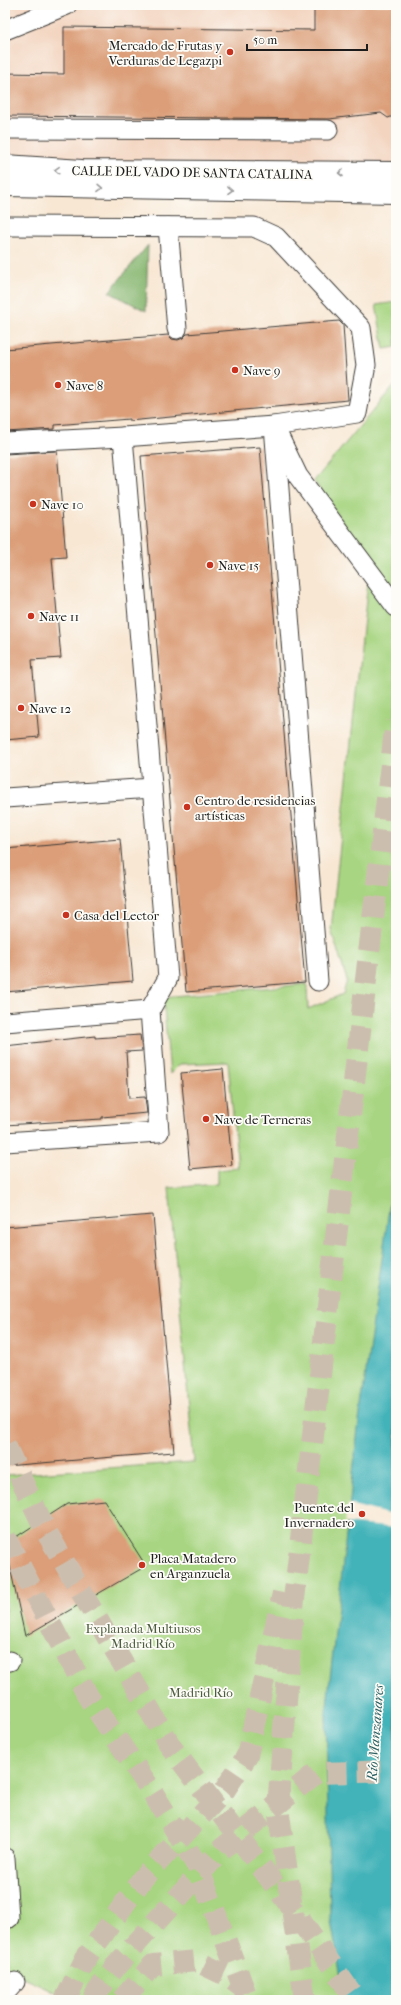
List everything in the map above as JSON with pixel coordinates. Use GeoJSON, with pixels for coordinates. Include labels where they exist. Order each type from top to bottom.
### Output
{"type":"FeatureCollection","features":[{"type":"Feature","properties":{"kind":"main road","name":"CALLE DEL VADO DE SANTA CATALINA"},"geometry":{"type":"LineString","coordinates":[[5,166],[82,171],[388,183]]}},
{"type":"Feature","properties":{"kind":"main road","name":"CALLE DEL VADO DE SANTA CATALINA"},"geometry":{"type":"LineString","coordinates":[[5,185],[388,183]]}},
{"type":"Feature","properties":{"kind":"street"},"geometry":{"type":"LineString","coordinates":[[5,30],[67,5]]}},
{"type":"Feature","properties":{"kind":"street"},"geometry":{"type":"LineString","coordinates":[[5,129],[328,130]]}},
{"type":"Feature","properties":{"kind":"street"},"geometry":{"type":"LineString","coordinates":[[5,226],[254,227],[276,237],[361,328],[366,365],[358,413],[274,426],[123,437],[5,443]]}},
{"type":"Feature","properties":{"kind":"street"},"geometry":{"type":"LineString","coordinates":[[168,227],[177,329]]}},
{"type":"Feature","properties":{"kind":"street"},"geometry":{"type":"LineString","coordinates":[[274,426],[298,476],[396,607]]}},
{"type":"Feature","properties":{"kind":"street"},"geometry":{"type":"LineString","coordinates":[[274,426],[318,982]]}},
{"type":"Feature","properties":{"kind":"street"},"geometry":{"type":"LineString","coordinates":[[5,1142],[159,1132],[150,1010],[168,978],[123,437]]}},
{"type":"Feature","properties":{"kind":"street"},"geometry":{"type":"LineString","coordinates":[[5,798],[152,788]]}},
{"type":"Feature","properties":{"kind":"street"},"geometry":{"type":"LineString","coordinates":[[5,1022],[150,1010]]}},
{"type":"Feature","properties":{"kind":"street"},"geometry":{"type":"LineString","coordinates":[[5,1858],[9,1918],[5,1918]]}},
{"type":"Feature","properties":{"kind":"shaded area"},"geometry":{"type":"Polygon","coordinates":[[[5,5],[396,5],[396,167],[5,166],[5,5]]]}},
{"type":"Feature","properties":{"kind":"green space"},"geometry":{"type":"Polygon","coordinates":[[[148,245],[146,311],[109,292],[148,245]]]}},
{"type":"Feature","properties":{"kind":"green space"},"geometry":{"type":"Polygon","coordinates":[[[396,302],[396,347],[384,349],[376,305],[396,302]]]}},
{"type":"Feature","properties":{"kind":"green space","name":"Madrid Río"},"geometry":{"type":"Polygon","coordinates":[[[396,383],[396,2000],[68,2000],[54,1991],[5,1969],[5,1475],[194,1462],[169,1188],[217,1184],[217,1170],[238,1168],[228,1062],[180,1064],[170,1074],[163,997],[307,984],[308,1009],[343,994],[347,980],[331,930],[370,562],[314,481],[396,383]]]}},
{"type":"Feature","properties":{"kind":"water","name":"Río Manzanares"},"geometry":{"type":"Polygon","coordinates":[[[396,1160],[396,2000],[345,2000],[330,1916],[326,1714],[358,1428],[396,1160]]]}},
{"type":"Feature","properties":{"kind":"pier","name":"Puente del Invernadero"},"geometry":{"type":"Polygon","coordinates":[[[348,1504],[396,1516],[396,1528],[345,1523],[348,1504]]]}},
{"type":"Feature","properties":{"kind":"building","name":"Mercado de Frutas y Verduras de Legazpi"},"geometry":{"type":"Polygon","coordinates":[[[314,5],[396,5],[396,115],[388,118],[381,113],[329,119],[5,116],[5,73],[64,74],[64,27],[314,30],[314,5]]]}},
{"type":"Feature","properties":{"kind":"building","name":"Nave 9"},"geometry":{"type":"Polygon","coordinates":[[[339,321],[343,325],[348,400],[129,421],[129,419],[55,425],[55,429],[5,432],[5,349],[168,335],[172,339],[178,340],[187,334],[339,321]]]}},
{"type":"Feature","properties":{"kind":"building"},"geometry":{"type":"Polygon","coordinates":[[[260,447],[305,982],[186,992],[141,456],[260,447]]]}},
{"type":"Feature","properties":{"kind":"building"},"geometry":{"type":"Polygon","coordinates":[[[57,451],[66,557],[52,558],[61,658],[32,660],[39,737],[5,740],[5,454],[57,451]]]}},
{"type":"Feature","properties":{"kind":"building","name":"Casa del Lector"},"geometry":{"type":"Polygon","coordinates":[[[120,839],[133,981],[5,992],[5,849],[120,839]]]}},
{"type":"Feature","properties":{"kind":"building"},"geometry":{"type":"Polygon","coordinates":[[[140,1035],[142,1051],[126,1052],[129,1098],[145,1097],[147,1113],[102,1117],[102,1119],[5,1125],[5,1046],[95,1036],[95,1038],[140,1035]]]}},
{"type":"Feature","properties":{"kind":"building","name":"Nave de Terneras"},"geometry":{"type":"Polygon","coordinates":[[[223,1069],[232,1165],[190,1169],[181,1073],[223,1069]]]}},
{"type":"Feature","properties":{"kind":"building"},"geometry":{"type":"Polygon","coordinates":[[[153,1215],[174,1452],[5,1466],[5,1227],[153,1215]]]}},
{"type":"Feature","properties":{"kind":"building"},"geometry":{"type":"Polygon","coordinates":[[[104,1500],[146,1566],[25,1636],[5,1544],[67,1504],[104,1500]]]}},
{"type":"Feature","properties":{"kind":"tunnel"},"geometry":{"type":"LineString","coordinates":[[305,2000],[278,1808],[293,1608],[396,721]]}},
{"type":"Feature","properties":{"kind":"tunnel"},"geometry":{"type":"LineString","coordinates":[[5,1445],[45,1529],[171,1747],[286,1900],[356,2000]]}},
{"type":"Feature","properties":{"kind":"tunnel"},"geometry":{"type":"LineString","coordinates":[[5,1537],[89,1698],[151,1790],[198,1867],[248,2000]]}},
{"type":"Feature","properties":{"kind":"tunnel"},"geometry":{"type":"LineString","coordinates":[[65,2000],[86,1958],[143,1878],[224,1791],[247,1756],[283,1593]]}},
{"type":"Feature","properties":{"kind":"tunnel"},"geometry":{"type":"LineString","coordinates":[[92,2000],[115,1967],[223,1848],[316,1773],[396,1771]]}},
{"type":"Feature","properties":{"kind":"tunnel"},"geometry":{"type":"LineString","coordinates":[[122,2000],[153,1965],[196,1961],[230,1977],[246,1989]]}},
{"type":"Feature","properties":{"kind":"place","name":"Mercado de Frutas y Verduras de Legazpi"},"geometry":{"type":"Point","coordinates":[230,52]}},
{"type":"Feature","properties":{"kind":"place","name":"Nave 9"},"geometry":{"type":"Point","coordinates":[235,370]}},
{"type":"Feature","properties":{"kind":"place","name":"Nave 8"},"geometry":{"type":"Point","coordinates":[58,385]}},
{"type":"Feature","properties":{"kind":"place","name":"Nave 10"},"geometry":{"type":"Point","coordinates":[33,504]}},
{"type":"Feature","properties":{"kind":"place","name":"Nave 15"},"geometry":{"type":"Point","coordinates":[210,565]}},
{"type":"Feature","properties":{"kind":"place","name":"Nave 11"},"geometry":{"type":"Point","coordinates":[31,616]}},
{"type":"Feature","properties":{"kind":"place","name":"Nave 12"},"geometry":{"type":"Point","coordinates":[21,708]}},
{"type":"Feature","properties":{"kind":"place","name":"Centro de residencias artísticas"},"geometry":{"type":"Point","coordinates":[187,807]}},
{"type":"Feature","properties":{"kind":"place","name":"Casa del Lector"},"geometry":{"type":"Point","coordinates":[66,915]}},
{"type":"Feature","properties":{"kind":"place","name":"Nave de Terneras"},"geometry":{"type":"Point","coordinates":[206,1119]}},
{"type":"Feature","properties":{"kind":"place","name":"Puente del Invernadero"},"geometry":{"type":"Point","coordinates":[362,1514]}},
{"type":"Feature","properties":{"kind":"place","name":"Placa Matadero en Arganzuela"},"geometry":{"type":"Point","coordinates":[142,1565]}},
{"type":"Feature","properties":{"kind":"park label","name":"Explanada Multiusos Madrid Río"},"geometry":{"type":"Point","coordinates":[143,1636]}}]}
